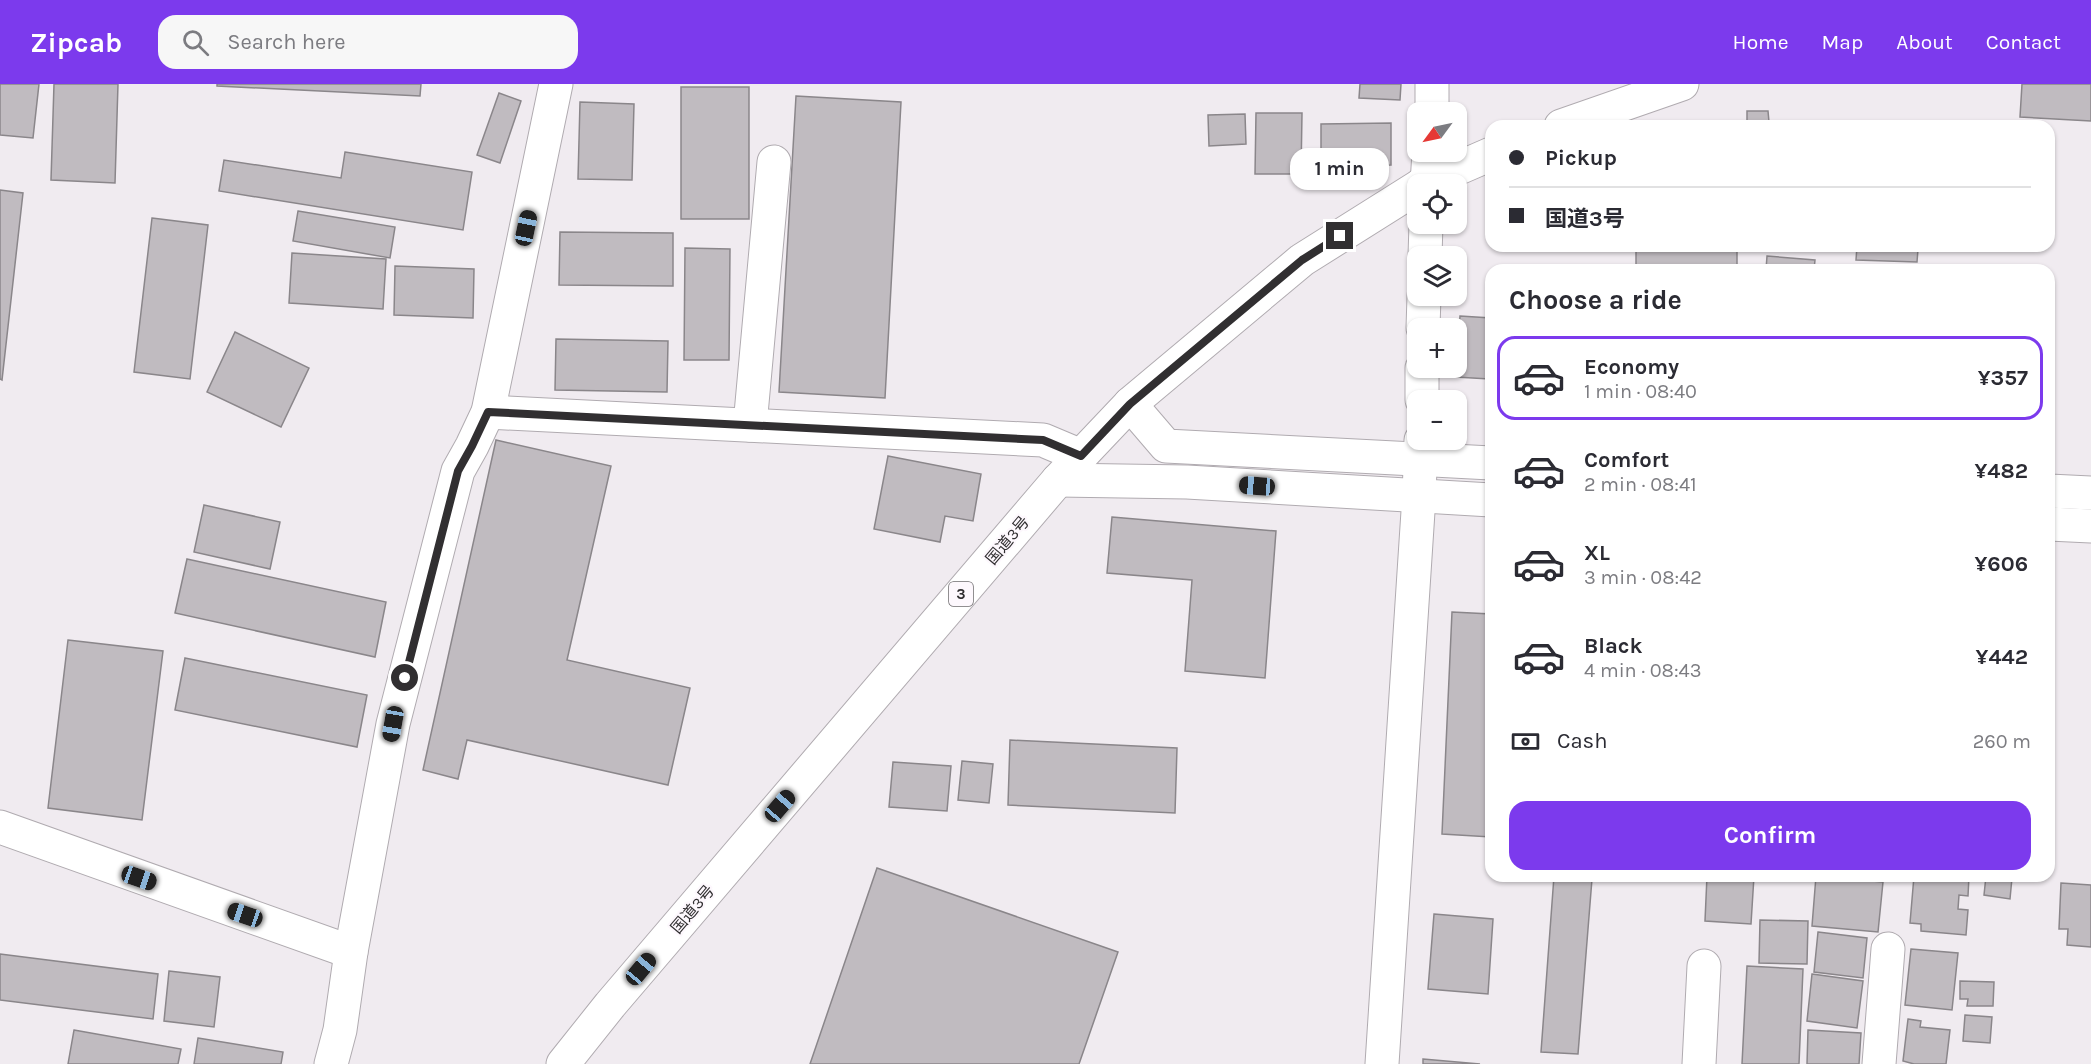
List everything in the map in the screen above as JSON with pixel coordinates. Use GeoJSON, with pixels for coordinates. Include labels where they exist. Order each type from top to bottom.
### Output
{"type":"FeatureCollection","features":[{"type":"Feature","properties":{"kind":"main road"},"geometry":{"type":"LineString","coordinates":[[331,1064],[393,724],[458,471],[488,412],[556,84]]}},
{"type":"Feature","properties":{"kind":"main road"},"geometry":{"type":"LineString","coordinates":[[1432,84],[1432,102]]}},
{"type":"Feature","properties":{"kind":"main road"},"geometry":{"type":"LineString","coordinates":[[1578,120],[1682,84]]}},
{"type":"Feature","properties":{"kind":"main road","name":"国道3号"},"geometry":{"type":"LineString","coordinates":[[1435,174],[1485,156]]}},
{"type":"Feature","properties":{"kind":"main road"},"geometry":{"type":"LineString","coordinates":[[750,425],[774,162]]}},
{"type":"Feature","properties":{"kind":"main road","name":"国道3号"},"geometry":{"type":"LineString","coordinates":[[563,1064],[610,1005],[1058,480],[1130,404],[1302,260],[1407,189]]}},
{"type":"Feature","properties":{"kind":"main road"},"geometry":{"type":"LineString","coordinates":[[1130,404],[1166,446],[1187,482]]}},
{"type":"Feature","properties":{"kind":"main road"},"geometry":{"type":"LineString","coordinates":[[488,412],[1043,440],[1081,456]]}},
{"type":"Feature","properties":{"kind":"main road"},"geometry":{"type":"LineString","coordinates":[[1166,446],[1407,450]]}},
{"type":"Feature","properties":{"kind":"main road"},"geometry":{"type":"LineString","coordinates":[[1382,1064],[1419,496],[1420,450],[1485,462]]}},
{"type":"Feature","properties":{"kind":"main road"},"geometry":{"type":"LineString","coordinates":[[1058,480],[1187,482],[1485,500]]}},
{"type":"Feature","properties":{"kind":"main road"},"geometry":{"type":"LineString","coordinates":[[2055,491],[2091,493]]}},
{"type":"Feature","properties":{"kind":"main road"},"geometry":{"type":"LineString","coordinates":[[2055,524],[2091,526]]}},
{"type":"Feature","properties":{"kind":"main road"},"geometry":{"type":"LineString","coordinates":[[0,827],[351,952]]}},
{"type":"Feature","properties":{"kind":"main road"},"geometry":{"type":"LineString","coordinates":[[1879,1064],[1888,949]]}},
{"type":"Feature","properties":{"kind":"main road"},"geometry":{"type":"LineString","coordinates":[[1699,1064],[1704,966]]}},
{"type":"Feature","properties":{"kind":"building"},"geometry":{"type":"Polygon","coordinates":[[[0,84],[39,84],[33,138],[0,135],[0,84]]]}},
{"type":"Feature","properties":{"kind":"building"},"geometry":{"type":"Polygon","coordinates":[[[54,84],[118,84],[115,183],[51,180],[54,84]]]}},
{"type":"Feature","properties":{"kind":"building"},"geometry":{"type":"Polygon","coordinates":[[[217,84],[421,84],[420,96],[217,86],[217,84]]]}},
{"type":"Feature","properties":{"kind":"building"},"geometry":{"type":"Polygon","coordinates":[[[1360,84],[1401,84],[1400,100],[1359,98],[1360,84]]]}},
{"type":"Feature","properties":{"kind":"building"},"geometry":{"type":"Polygon","coordinates":[[[2022,84],[2091,84],[2091,121],[2020,117],[2022,84]]]}},
{"type":"Feature","properties":{"kind":"building"},"geometry":{"type":"Polygon","coordinates":[[[681,87],[749,87],[749,219],[681,219],[681,87]]]}},
{"type":"Feature","properties":{"kind":"building"},"geometry":{"type":"Polygon","coordinates":[[[499,93],[521,101],[500,163],[477,155],[499,93]]]}},
{"type":"Feature","properties":{"kind":"building"},"geometry":{"type":"Polygon","coordinates":[[[796,96],[901,102],[885,398],[779,392],[796,96]]]}},
{"type":"Feature","properties":{"kind":"building"},"geometry":{"type":"Polygon","coordinates":[[[580,102],[634,104],[632,180],[578,179],[580,102]]]}},
{"type":"Feature","properties":{"kind":"building"},"geometry":{"type":"Polygon","coordinates":[[[1747,111],[1768,111],[1769,120],[1747,120],[1747,111]]]}},
{"type":"Feature","properties":{"kind":"building"},"geometry":{"type":"Polygon","coordinates":[[[1256,113],[1302,113],[1301,174],[1255,174],[1256,113]]]}},
{"type":"Feature","properties":{"kind":"building"},"geometry":{"type":"Polygon","coordinates":[[[1245,114],[1246,144],[1209,146],[1208,115],[1245,114]]]}},
{"type":"Feature","properties":{"kind":"building"},"geometry":{"type":"Polygon","coordinates":[[[1391,123],[1391,165],[1321,166],[1321,124],[1391,123]]]}},
{"type":"Feature","properties":{"kind":"building"},"geometry":{"type":"Polygon","coordinates":[[[345,152],[472,172],[463,230],[219,191],[224,160],[341,178],[345,152]]]}},
{"type":"Feature","properties":{"kind":"building"},"geometry":{"type":"Polygon","coordinates":[[[0,190],[23,193],[2,380],[0,379],[0,190]]]}},
{"type":"Feature","properties":{"kind":"building"},"geometry":{"type":"Polygon","coordinates":[[[298,211],[395,227],[390,258],[293,241],[298,211]]]}},
{"type":"Feature","properties":{"kind":"building"},"geometry":{"type":"Polygon","coordinates":[[[152,218],[208,225],[190,379],[134,372],[152,218]]]}},
{"type":"Feature","properties":{"kind":"building"},"geometry":{"type":"Polygon","coordinates":[[[560,232],[673,233],[673,286],[559,285],[560,232]]]}},
{"type":"Feature","properties":{"kind":"building"},"geometry":{"type":"Polygon","coordinates":[[[685,248],[730,249],[729,360],[684,360],[685,248]]]}},
{"type":"Feature","properties":{"kind":"building"},"geometry":{"type":"Polygon","coordinates":[[[1636,252],[1737,252],[1737,264],[1636,264],[1636,252]]]}},
{"type":"Feature","properties":{"kind":"building"},"geometry":{"type":"Polygon","coordinates":[[[1857,252],[1918,252],[1917,262],[1856,260],[1857,252]]]}},
{"type":"Feature","properties":{"kind":"building"},"geometry":{"type":"Polygon","coordinates":[[[292,253],[386,259],[383,309],[289,303],[292,253]]]}},
{"type":"Feature","properties":{"kind":"building"},"geometry":{"type":"Polygon","coordinates":[[[1767,256],[1815,260],[1815,264],[1766,264],[1767,256]]]}},
{"type":"Feature","properties":{"kind":"building"},"geometry":{"type":"Polygon","coordinates":[[[395,266],[474,269],[473,318],[394,315],[395,266]]]}},
{"type":"Feature","properties":{"kind":"building"},"geometry":{"type":"Polygon","coordinates":[[[1460,316],[1485,318],[1485,379],[1467,378],[1467,318],[1460,318],[1460,316]]]}},
{"type":"Feature","properties":{"kind":"building"},"geometry":{"type":"Polygon","coordinates":[[[235,332],[309,368],[281,427],[207,392],[235,332]]]}},
{"type":"Feature","properties":{"kind":"building"},"geometry":{"type":"Polygon","coordinates":[[[556,339],[668,341],[667,392],[555,390],[556,339]]]}},
{"type":"Feature","properties":{"kind":"building"},"geometry":{"type":"Polygon","coordinates":[[[496,440],[611,466],[567,660],[690,688],[668,785],[467,740],[458,779],[423,770],[496,440]]]}},
{"type":"Feature","properties":{"kind":"building"},"geometry":{"type":"Polygon","coordinates":[[[888,456],[981,474],[973,521],[945,516],[940,542],[874,529],[888,456]]]}},
{"type":"Feature","properties":{"kind":"building"},"geometry":{"type":"Polygon","coordinates":[[[204,505],[280,522],[270,569],[194,552],[204,505]]]}},
{"type":"Feature","properties":{"kind":"building"},"geometry":{"type":"Polygon","coordinates":[[[1112,517],[1276,531],[1265,678],[1185,671],[1192,580],[1107,573],[1112,517]]]}},
{"type":"Feature","properties":{"kind":"building"},"geometry":{"type":"Polygon","coordinates":[[[187,559],[386,602],[375,657],[175,613],[187,559]]]}},
{"type":"Feature","properties":{"kind":"building"},"geometry":{"type":"Polygon","coordinates":[[[1452,612],[1485,614],[1485,837],[1442,834],[1452,612]]]}},
{"type":"Feature","properties":{"kind":"building"},"geometry":{"type":"Polygon","coordinates":[[[68,640],[163,651],[142,820],[48,808],[68,640]]]}},
{"type":"Feature","properties":{"kind":"building"},"geometry":{"type":"Polygon","coordinates":[[[185,658],[367,695],[357,747],[175,710],[185,658]]]}},
{"type":"Feature","properties":{"kind":"building"},"geometry":{"type":"Polygon","coordinates":[[[1010,740],[1177,748],[1175,813],[1008,805],[1010,740]]]}},
{"type":"Feature","properties":{"kind":"building"},"geometry":{"type":"Polygon","coordinates":[[[962,761],[993,764],[989,803],[958,800],[962,761]]]}},
{"type":"Feature","properties":{"kind":"building"},"geometry":{"type":"Polygon","coordinates":[[[893,762],[951,766],[947,811],[889,807],[893,762]]]}},
{"type":"Feature","properties":{"kind":"building"},"geometry":{"type":"Polygon","coordinates":[[[877,868],[1118,952],[1079,1064],[810,1064],[877,868]]]}},
{"type":"Feature","properties":{"kind":"building"},"geometry":{"type":"Polygon","coordinates":[[[1554,882],[1592,882],[1578,1054],[1541,1052],[1554,882]]]}},
{"type":"Feature","properties":{"kind":"building"},"geometry":{"type":"Polygon","coordinates":[[[1707,882],[1754,882],[1751,924],[1705,921],[1707,882]]]}},
{"type":"Feature","properties":{"kind":"building"},"geometry":{"type":"Polygon","coordinates":[[[1816,882],[1883,882],[1878,932],[1812,926],[1816,882]]]}},
{"type":"Feature","properties":{"kind":"building"},"geometry":{"type":"Polygon","coordinates":[[[1913,882],[1969,882],[1968,896],[1959,895],[1958,909],[1968,910],[1966,935],[1921,931],[1921,924],[1910,923],[1913,882]]]}},
{"type":"Feature","properties":{"kind":"building"},"geometry":{"type":"Polygon","coordinates":[[[1985,882],[2012,882],[2010,899],[1984,895],[1985,882]]]}},
{"type":"Feature","properties":{"kind":"building"},"geometry":{"type":"Polygon","coordinates":[[[2061,883],[2091,885],[2091,947],[2067,945],[2068,929],[2059,929],[2061,883]]]}},
{"type":"Feature","properties":{"kind":"building"},"geometry":{"type":"Polygon","coordinates":[[[1434,914],[1493,919],[1488,994],[1428,989],[1434,914]]]}},
{"type":"Feature","properties":{"kind":"building"},"geometry":{"type":"Polygon","coordinates":[[[1760,920],[1808,921],[1807,964],[1759,963],[1760,920]]]}},
{"type":"Feature","properties":{"kind":"building"},"geometry":{"type":"Polygon","coordinates":[[[1818,932],[1867,938],[1863,978],[1814,972],[1818,932]]]}},
{"type":"Feature","properties":{"kind":"building"},"geometry":{"type":"Polygon","coordinates":[[[1911,949],[1958,953],[1952,1010],[1905,1005],[1911,949]]]}},
{"type":"Feature","properties":{"kind":"building"},"geometry":{"type":"Polygon","coordinates":[[[0,954],[158,974],[153,1019],[0,1000],[0,954]]]}},
{"type":"Feature","properties":{"kind":"building"},"geometry":{"type":"Polygon","coordinates":[[[1747,966],[1803,969],[1799,1064],[1742,1064],[1747,966]]]}},
{"type":"Feature","properties":{"kind":"building"},"geometry":{"type":"Polygon","coordinates":[[[169,971],[220,977],[214,1027],[164,1021],[169,971]]]}},
{"type":"Feature","properties":{"kind":"building"},"geometry":{"type":"Polygon","coordinates":[[[1812,974],[1863,981],[1857,1028],[1807,1021],[1812,974]]]}},
{"type":"Feature","properties":{"kind":"building"},"geometry":{"type":"Polygon","coordinates":[[[1960,981],[1994,982],[1993,1006],[1967,1006],[1968,999],[1960,999],[1960,981]]]}},
{"type":"Feature","properties":{"kind":"building"},"geometry":{"type":"Polygon","coordinates":[[[1965,1015],[1992,1017],[1990,1043],[1963,1041],[1965,1015]]]}},
{"type":"Feature","properties":{"kind":"building"},"geometry":{"type":"Polygon","coordinates":[[[1908,1019],[1921,1021],[1920,1027],[1950,1030],[1946,1064],[1914,1064],[1903,1061],[1908,1019]]]}},
{"type":"Feature","properties":{"kind":"building"},"geometry":{"type":"Polygon","coordinates":[[[74,1030],[181,1049],[178,1064],[68,1064],[74,1030]]]}},
{"type":"Feature","properties":{"kind":"building"},"geometry":{"type":"Polygon","coordinates":[[[1808,1030],[1861,1033],[1859,1064],[1807,1064],[1808,1030]]]}},
{"type":"Feature","properties":{"kind":"building"},"geometry":{"type":"Polygon","coordinates":[[[198,1038],[283,1052],[281,1064],[194,1064],[198,1038]]]}},
{"type":"Feature","properties":{"kind":"building"},"geometry":{"type":"Polygon","coordinates":[[[1423,1059],[1480,1064],[1423,1064],[1423,1059]]]}},
{"type":"Feature","properties":{"kind":"route"},"geometry":{"type":"LineString","coordinates":[[405,678],[458,471],[488,412],[1043,440],[1081,456],[1130,404],[1302,260],[1340,236]]}}]}
